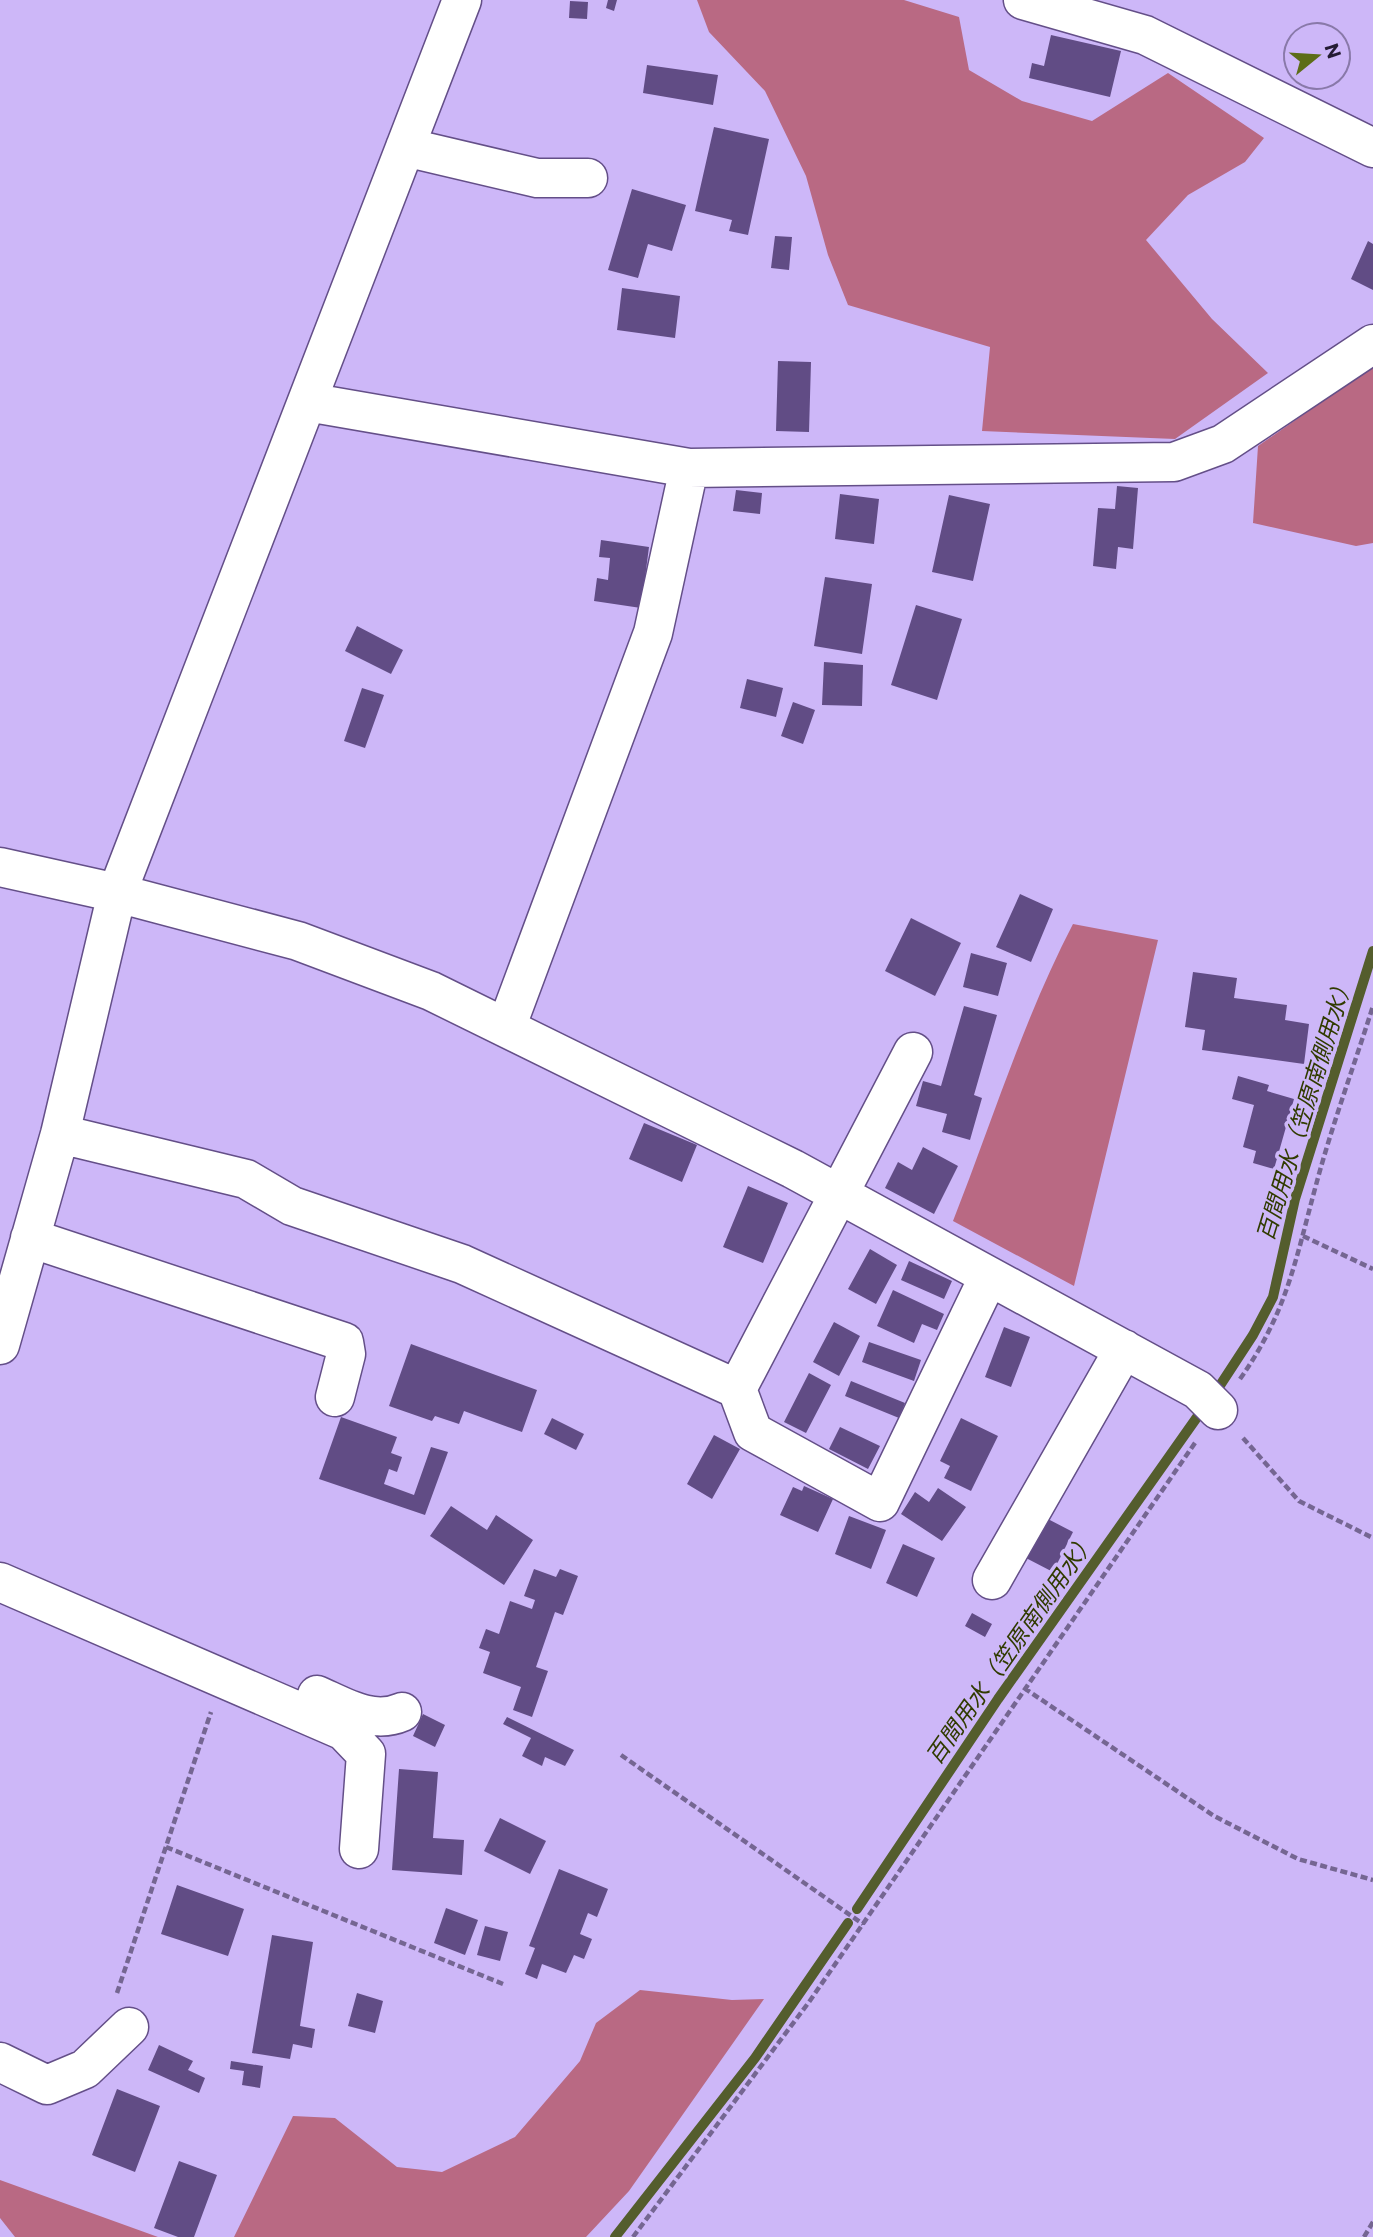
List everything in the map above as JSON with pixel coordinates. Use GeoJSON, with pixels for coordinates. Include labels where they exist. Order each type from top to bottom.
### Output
{"type":"FeatureCollection","features":[{"type":"Feature","properties":{"kind":"street"},"geometry":{"type":"LineString","coordinates":[[0,1345],[60,1134],[117,893],[462,0]]}},
{"type":"Feature","properties":{"kind":"street"},"geometry":{"type":"LineString","coordinates":[[1023,0],[1145,35],[1373,148]]}},
{"type":"Feature","properties":{"kind":"street"},"geometry":{"type":"LineString","coordinates":[[405,147],[537,178],[588,178]]}},
{"type":"Feature","properties":{"kind":"street"},"geometry":{"type":"LineString","coordinates":[[307,401],[689,468],[1174,462],[1223,444],[1373,344]]}},
{"type":"Feature","properties":{"kind":"street"},"geometry":{"type":"LineString","coordinates":[[506,1028],[653,633],[689,468]]}},
{"type":"Feature","properties":{"kind":"street"},"geometry":{"type":"LineString","coordinates":[[0,867],[117,893],[298,941],[431,991],[838,1194],[1198,1390],[1218,1410]]}},
{"type":"Feature","properties":{"kind":"street"},"geometry":{"type":"LineString","coordinates":[[737,1389],[913,1052]]}},
{"type":"Feature","properties":{"kind":"street"},"geometry":{"type":"LineString","coordinates":[[60,1134],[246,1179],[292,1206],[462,1264],[737,1389],[753,1432],[880,1502],[989,1276]]}},
{"type":"Feature","properties":{"kind":"street"},"geometry":{"type":"LineString","coordinates":[[30,1238],[344,1342],[346,1354],[335,1397]]}},
{"type":"Feature","properties":{"kind":"street"},"geometry":{"type":"LineString","coordinates":[[992,1580],[1124,1349]]}},
{"type":"Feature","properties":{"kind":"street"},"geometry":{"type":"LineString","coordinates":[[0,1558],[358,1713],[388,1718],[402,1712]]}},
{"type":"Feature","properties":{"kind":"street"},"geometry":{"type":"LineString","coordinates":[[0,1582],[344,1731],[366,1754],[359,1849]]}},
{"type":"Feature","properties":{"kind":"street"},"geometry":{"type":"LineString","coordinates":[[0,2062],[47,2085],[85,2070],[122,2013]]}},
{"type":"Feature","properties":{"kind":"path"},"geometry":{"type":"LineString","coordinates":[[633,2237],[808,2003],[1265,1343],[1288,1292],[1316,1184],[1373,1006]]}},
{"type":"Feature","properties":{"kind":"path"},"geometry":{"type":"LineString","coordinates":[[1303,1236],[1373,1269]]}},
{"type":"Feature","properties":{"kind":"path"},"geometry":{"type":"LineString","coordinates":[[1218,1410],[1299,1501],[1373,1538]]}},
{"type":"Feature","properties":{"kind":"path"},"geometry":{"type":"LineString","coordinates":[[122,2013],[166,1847],[222,1678]]}},
{"type":"Feature","properties":{"kind":"path"},"geometry":{"type":"LineString","coordinates":[[1024,1688],[1214,1816],[1298,1859],[1373,1880]]}},
{"type":"Feature","properties":{"kind":"path"},"geometry":{"type":"LineString","coordinates":[[621,1755],[863,1924]]}},
{"type":"Feature","properties":{"kind":"path"},"geometry":{"type":"LineString","coordinates":[[166,1847],[503,1984]]}},
{"type":"Feature","properties":{"kind":"path"},"geometry":{"type":"LineString","coordinates":[[1364,2237],[1373,2222]]}},
{"type":"Feature","properties":{"kind":"shaded area"},"geometry":{"type":"Polygon","coordinates":[[[697,0],[904,0],[959,17],[969,70],[1022,101],[1092,121],[1168,73],[1264,138],[1245,162],[1188,195],[1146,240],[1212,319],[1268,373],[1175,439],[982,431],[990,347],[848,305],[828,255],[806,176],[765,91],[709,32],[697,0]]]}},
{"type":"Feature","properties":{"kind":"shaded area"},"geometry":{"type":"Polygon","coordinates":[[[1373,366],[1373,543],[1356,546],[1253,523],[1258,446],[1373,366]]]}},
{"type":"Feature","properties":{"kind":"shaded area"},"geometry":{"type":"Polygon","coordinates":[[[1073,924],[1158,940],[1074,1286],[953,1221],[1024,1033],[1073,924]]]}},
{"type":"Feature","properties":{"kind":"shaded area"},"geometry":{"type":"Polygon","coordinates":[[[640,1990],[732,2000],[764,1999],[629,2191],[586,2237],[234,2237],[293,2116],[335,2118],[397,2167],[442,2172],[515,2137],[580,2061],[596,2023],[640,1990]]]}},
{"type":"Feature","properties":{"kind":"shaded area"},"geometry":{"type":"Polygon","coordinates":[[[0,2180],[158,2237],[15,2237],[0,2218],[0,2180]]]}},
{"type":"Feature","properties":{"kind":"building"},"geometry":{"type":"Polygon","coordinates":[[[608,0],[617,0],[614,11],[606,8],[608,0]]]}},
{"type":"Feature","properties":{"kind":"building"},"geometry":{"type":"Polygon","coordinates":[[[570,1],[588,2],[587,19],[569,18],[570,1]]]}},
{"type":"Feature","properties":{"kind":"building"},"geometry":{"type":"Polygon","coordinates":[[[1051,35],[1121,51],[1110,97],[1029,78],[1032,63],[1044,66],[1051,35]]]}},
{"type":"Feature","properties":{"kind":"building"},"geometry":{"type":"Polygon","coordinates":[[[647,65],[718,75],[713,105],[643,93],[647,65]]]}},
{"type":"Feature","properties":{"kind":"building"},"geometry":{"type":"Polygon","coordinates":[[[714,127],[769,139],[748,235],[729,231],[732,220],[695,211],[714,127]]]}},
{"type":"Feature","properties":{"kind":"building"},"geometry":{"type":"Polygon","coordinates":[[[632,189],[686,205],[672,251],[648,244],[638,278],[608,270],[632,189]]]}},
{"type":"Feature","properties":{"kind":"building"},"geometry":{"type":"Polygon","coordinates":[[[775,236],[792,237],[789,270],[771,268],[775,236]]]}},
{"type":"Feature","properties":{"kind":"building"},"geometry":{"type":"Polygon","coordinates":[[[1368,241],[1373,244],[1373,290],[1351,279],[1368,241]]]}},
{"type":"Feature","properties":{"kind":"building"},"geometry":{"type":"Polygon","coordinates":[[[622,288],[680,296],[675,338],[617,330],[622,288]]]}},
{"type":"Feature","properties":{"kind":"building"},"geometry":{"type":"Polygon","coordinates":[[[778,361],[811,362],[809,432],[776,431],[778,361]]]}},
{"type":"Feature","properties":{"kind":"building"},"geometry":{"type":"Polygon","coordinates":[[[1117,486],[1138,488],[1133,549],[1118,547],[1116,569],[1093,566],[1098,508],[1115,509],[1117,486]]]}},
{"type":"Feature","properties":{"kind":"building"},"geometry":{"type":"Polygon","coordinates":[[[736,490],[762,493],[760,514],[733,511],[736,490]]]}},
{"type":"Feature","properties":{"kind":"building"},"geometry":{"type":"Polygon","coordinates":[[[840,494],[879,499],[874,544],[835,539],[840,494]]]}},
{"type":"Feature","properties":{"kind":"building"},"geometry":{"type":"Polygon","coordinates":[[[949,495],[990,504],[973,581],[932,572],[949,495]]]}},
{"type":"Feature","properties":{"kind":"building"},"geometry":{"type":"Polygon","coordinates":[[[601,540],[649,547],[641,608],[594,601],[597,578],[608,580],[610,558],[599,557],[601,540]]]}},
{"type":"Feature","properties":{"kind":"building"},"geometry":{"type":"Polygon","coordinates":[[[825,577],[872,584],[862,654],[814,646],[825,577]]]}},
{"type":"Feature","properties":{"kind":"building"},"geometry":{"type":"Polygon","coordinates":[[[916,605],[962,619],[937,700],[891,685],[916,605]]]}},
{"type":"Feature","properties":{"kind":"building"},"geometry":{"type":"Polygon","coordinates":[[[357,626],[403,650],[391,674],[345,651],[357,626]]]}},
{"type":"Feature","properties":{"kind":"building"},"geometry":{"type":"Polygon","coordinates":[[[824,662],[863,665],[862,706],[822,705],[824,662]]]}},
{"type":"Feature","properties":{"kind":"building"},"geometry":{"type":"Polygon","coordinates":[[[747,679],[783,688],[776,717],[740,708],[747,679]]]}},
{"type":"Feature","properties":{"kind":"building"},"geometry":{"type":"Polygon","coordinates":[[[362,688],[384,695],[365,748],[344,741],[362,688]]]}},
{"type":"Feature","properties":{"kind":"building"},"geometry":{"type":"Polygon","coordinates":[[[793,702],[815,710],[803,744],[781,736],[793,702]]]}},
{"type":"Feature","properties":{"kind":"building"},"geometry":{"type":"Polygon","coordinates":[[[1020,894],[1053,909],[1031,962],[996,947],[1020,894]]]}},
{"type":"Feature","properties":{"kind":"building"},"geometry":{"type":"Polygon","coordinates":[[[911,918],[961,943],[935,996],[885,971],[911,918]]]}},
{"type":"Feature","properties":{"kind":"building"},"geometry":{"type":"Polygon","coordinates":[[[971,953],[1007,963],[998,996],[963,987],[971,953]]]}},
{"type":"Feature","properties":{"kind":"building"},"geometry":{"type":"Polygon","coordinates":[[[1193,972],[1237,978],[1234,998],[1287,1005],[1285,1020],[1309,1024],[1304,1064],[1202,1050],[1205,1030],[1185,1027],[1193,972]]]}},
{"type":"Feature","properties":{"kind":"building"},"geometry":{"type":"Polygon","coordinates":[[[964,1006],[997,1015],[974,1095],[982,1098],[970,1140],[942,1132],[947,1114],[916,1106],[923,1081],[941,1086],[964,1006]]]}},
{"type":"Feature","properties":{"kind":"building"},"geometry":{"type":"Polygon","coordinates":[[[1238,1076],[1269,1085],[1267,1091],[1294,1099],[1274,1169],[1253,1163],[1256,1151],[1243,1147],[1254,1105],[1232,1099],[1238,1076]]]}},
{"type":"Feature","properties":{"kind":"building"},"geometry":{"type":"Polygon","coordinates":[[[644,1123],[697,1145],[682,1182],[629,1159],[644,1123]]]}},
{"type":"Feature","properties":{"kind":"building"},"geometry":{"type":"Polygon","coordinates":[[[923,1147],[958,1166],[934,1214],[885,1188],[898,1162],[912,1170],[923,1147]]]}},
{"type":"Feature","properties":{"kind":"building"},"geometry":{"type":"Polygon","coordinates":[[[748,1186],[788,1203],[763,1263],[723,1247],[748,1186]]]}},
{"type":"Feature","properties":{"kind":"building"},"geometry":{"type":"Polygon","coordinates":[[[870,1249],[897,1265],[876,1304],[848,1289],[870,1249]]]}},
{"type":"Feature","properties":{"kind":"building"},"geometry":{"type":"Polygon","coordinates":[[[909,1261],[952,1281],[944,1299],[901,1280],[909,1261]]]}},
{"type":"Feature","properties":{"kind":"building"},"geometry":{"type":"Polygon","coordinates":[[[893,1290],[944,1314],[937,1330],[922,1324],[914,1343],[877,1326],[893,1290]]]}},
{"type":"Feature","properties":{"kind":"building"},"geometry":{"type":"Polygon","coordinates":[[[834,1322],[860,1336],[839,1376],[813,1362],[834,1322]]]}},
{"type":"Feature","properties":{"kind":"building"},"geometry":{"type":"Polygon","coordinates":[[[1004,1327],[1030,1337],[1011,1387],[985,1377],[1004,1327]]]}},
{"type":"Feature","properties":{"kind":"building"},"geometry":{"type":"Polygon","coordinates":[[[869,1342],[921,1360],[914,1381],[862,1362],[869,1342]]]}},
{"type":"Feature","properties":{"kind":"building"},"geometry":{"type":"Polygon","coordinates":[[[411,1344],[537,1390],[522,1432],[464,1411],[459,1424],[435,1416],[432,1421],[389,1406],[411,1344]]]}},
{"type":"Feature","properties":{"kind":"building"},"geometry":{"type":"Polygon","coordinates":[[[809,1373],[831,1385],[806,1433],[784,1422],[809,1373]]]}},
{"type":"Feature","properties":{"kind":"building"},"geometry":{"type":"Polygon","coordinates":[[[851,1381],[905,1403],[899,1418],[845,1396],[851,1381]]]}},
{"type":"Feature","properties":{"kind":"building"},"geometry":{"type":"Polygon","coordinates":[[[341,1417],[397,1437],[391,1453],[402,1457],[397,1472],[389,1469],[384,1484],[414,1495],[431,1447],[448,1452],[425,1515],[319,1479],[341,1417]]]}},
{"type":"Feature","properties":{"kind":"building"},"geometry":{"type":"Polygon","coordinates":[[[552,1418],[584,1434],[576,1450],[544,1434],[552,1418]]]}},
{"type":"Feature","properties":{"kind":"building"},"geometry":{"type":"Polygon","coordinates":[[[961,1418],[998,1436],[971,1491],[944,1478],[950,1466],[940,1461],[961,1418]]]}},
{"type":"Feature","properties":{"kind":"building"},"geometry":{"type":"Polygon","coordinates":[[[840,1427],[880,1446],[868,1469],[829,1449],[840,1427]]]}},
{"type":"Feature","properties":{"kind":"building"},"geometry":{"type":"Polygon","coordinates":[[[714,1435],[740,1449],[712,1499],[687,1484],[714,1435]]]}},
{"type":"Feature","properties":{"kind":"building"},"geometry":{"type":"Polygon","coordinates":[[[804,1486],[833,1499],[818,1532],[780,1515],[793,1487],[802,1491],[804,1486]]]}},
{"type":"Feature","properties":{"kind":"building"},"geometry":{"type":"Polygon","coordinates":[[[938,1488],[966,1507],[942,1541],[901,1514],[915,1492],[929,1502],[938,1488]]]}},
{"type":"Feature","properties":{"kind":"building"},"geometry":{"type":"Polygon","coordinates":[[[451,1506],[487,1530],[496,1515],[533,1540],[504,1585],[430,1536],[451,1506]]]}},
{"type":"Feature","properties":{"kind":"building"},"geometry":{"type":"Polygon","coordinates":[[[849,1516],[886,1530],[871,1569],[835,1554],[849,1516]]]}},
{"type":"Feature","properties":{"kind":"building"},"geometry":{"type":"Polygon","coordinates":[[[1046,1518],[1073,1532],[1053,1572],[1026,1558],[1046,1518]]]}},
{"type":"Feature","properties":{"kind":"building"},"geometry":{"type":"Polygon","coordinates":[[[903,1544],[935,1558],[917,1597],[886,1583],[903,1544]]]}},
{"type":"Feature","properties":{"kind":"building"},"geometry":{"type":"Polygon","coordinates":[[[534,1569],[556,1577],[560,1569],[578,1576],[563,1615],[555,1612],[536,1667],[548,1671],[532,1717],[513,1710],[521,1687],[483,1673],[490,1652],[479,1648],[486,1629],[499,1634],[510,1601],[532,1609],[535,1600],[524,1596],[534,1569]]]}},
{"type":"Feature","properties":{"kind":"building"},"geometry":{"type":"Polygon","coordinates":[[[972,1613],[992,1624],[985,1637],[965,1626],[972,1613]]]}},
{"type":"Feature","properties":{"kind":"building"},"geometry":{"type":"Polygon","coordinates":[[[423,1714],[445,1725],[435,1747],[413,1736],[423,1714]]]}},
{"type":"Feature","properties":{"kind":"building"},"geometry":{"type":"Polygon","coordinates":[[[507,1717],[574,1750],[565,1766],[545,1757],[542,1766],[522,1756],[531,1738],[503,1724],[507,1717]]]}},
{"type":"Feature","properties":{"kind":"building"},"geometry":{"type":"Polygon","coordinates":[[[399,1769],[438,1772],[433,1838],[464,1840],[462,1875],[392,1870],[399,1769]]]}},
{"type":"Feature","properties":{"kind":"building"},"geometry":{"type":"Polygon","coordinates":[[[500,1818],[546,1841],[530,1874],[484,1851],[500,1818]]]}},
{"type":"Feature","properties":{"kind":"building"},"geometry":{"type":"Polygon","coordinates":[[[559,1869],[608,1889],[597,1917],[588,1913],[580,1934],[592,1939],[584,1959],[574,1955],[566,1973],[542,1964],[537,1979],[525,1974],[535,1948],[529,1946],[559,1869]]]}},
{"type":"Feature","properties":{"kind":"building"},"geometry":{"type":"Polygon","coordinates":[[[177,1885],[244,1909],[228,1956],[161,1934],[177,1885]]]}},
{"type":"Feature","properties":{"kind":"building"},"geometry":{"type":"Polygon","coordinates":[[[446,1908],[478,1920],[465,1955],[434,1943],[446,1908]]]}},
{"type":"Feature","properties":{"kind":"building"},"geometry":{"type":"Polygon","coordinates":[[[485,1926],[508,1932],[500,1961],[477,1955],[485,1926]]]}},
{"type":"Feature","properties":{"kind":"building"},"geometry":{"type":"Polygon","coordinates":[[[272,1935],[313,1942],[300,2026],[315,2029],[312,2048],[293,2044],[290,2059],[252,2053],[272,1935]]]}},
{"type":"Feature","properties":{"kind":"building"},"geometry":{"type":"Polygon","coordinates":[[[357,1993],[383,2001],[375,2033],[348,2026],[357,1993]]]}},
{"type":"Feature","properties":{"kind":"building"},"geometry":{"type":"Polygon","coordinates":[[[159,2045],[193,2061],[188,2070],[205,2078],[199,2093],[148,2070],[159,2045]]]}},
{"type":"Feature","properties":{"kind":"building"},"geometry":{"type":"Polygon","coordinates":[[[231,2061],[263,2066],[260,2088],[242,2085],[244,2071],[230,2069],[231,2061]]]}},
{"type":"Feature","properties":{"kind":"building"},"geometry":{"type":"Polygon","coordinates":[[[117,2089],[160,2106],[135,2172],[92,2155],[117,2089]]]}},
{"type":"Feature","properties":{"kind":"building"},"geometry":{"type":"Polygon","coordinates":[[[179,2161],[217,2175],[194,2237],[178,2237],[154,2228],[179,2161]]]}},
{"type":"Feature","properties":{"kind":"waterway","name":"百間用水（笠原南側用水）"},"geometry":{"type":"LineString","coordinates":[[1219,1387],[1253,1335],[1273,1297],[1295,1199],[1373,951]]}},
{"type":"Feature","properties":{"kind":"waterway","name":"百間用水（笠原南側用水）"},"geometry":{"type":"LineString","coordinates":[[857,1909],[998,1699],[1200,1413]]}},
{"type":"Feature","properties":{"kind":"waterway","name":"百間用水（笠原南側用水）"},"geometry":{"type":"LineString","coordinates":[[615,2237],[755,2058],[848,1923]]}}]}
